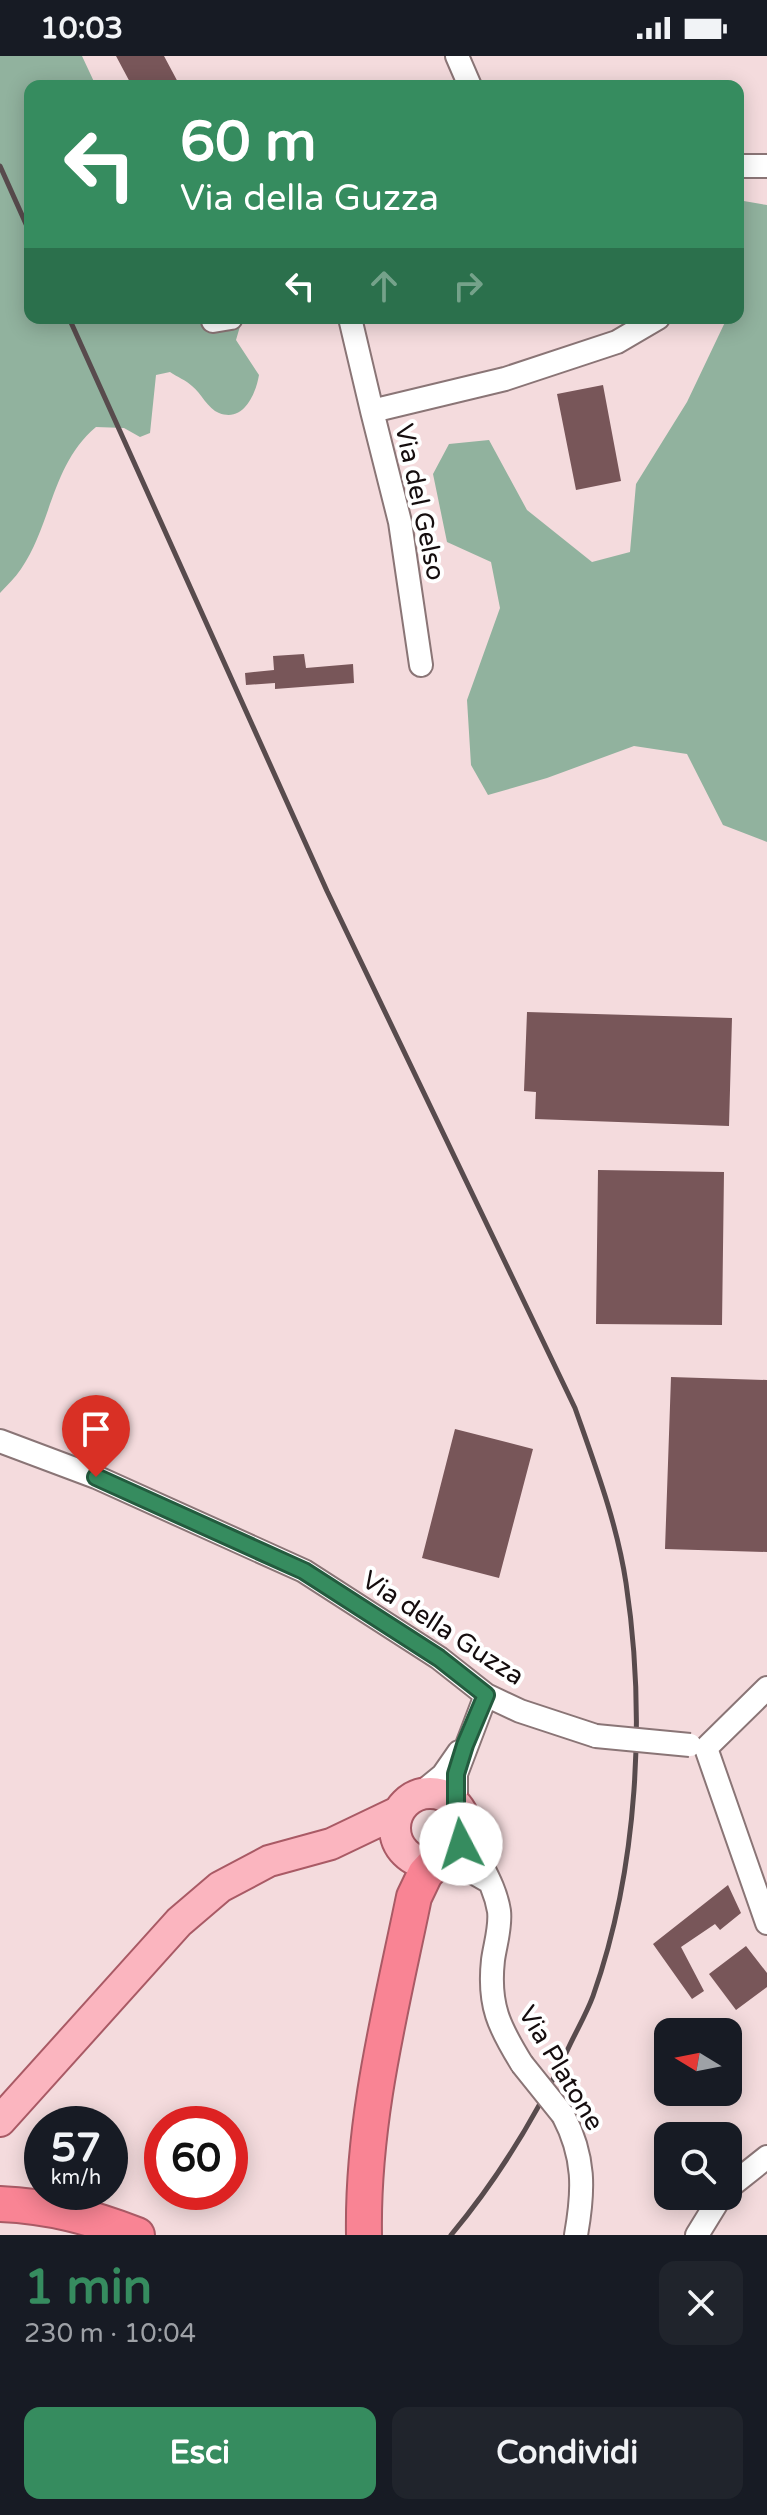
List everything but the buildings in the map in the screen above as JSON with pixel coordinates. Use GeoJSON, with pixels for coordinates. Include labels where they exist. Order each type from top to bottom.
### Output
{"type":"FeatureCollection","features":[{"type":"Feature","properties":{"kind":"highway"},"geometry":{"type":"LineString","coordinates":[[364,2235],[363,2177],[369,2117],[414,1897],[425,1874],[442,1860]]}},
{"type":"Feature","properties":{"kind":"highway"},"geometry":{"type":"LineString","coordinates":[[0,2204],[56,2208],[137,2235]]}},
{"type":"Feature","properties":{"kind":"main road"},"geometry":{"type":"LineString","coordinates":[[0,2121],[179,1922],[220,1887],[269,1861],[331,1844],[410,1803],[440,1794],[460,1815],[461,1844],[442,1860],[418,1861],[404,1851],[395,1832],[410,1803]]}},
{"type":"Feature","properties":{"kind":"main road"},"geometry":{"type":"LineString","coordinates":[[331,1844],[404,1851]]}},
{"type":"Feature","properties":{"kind":"street"},"geometry":{"type":"LineString","coordinates":[[457,56],[467,80]]}},
{"type":"Feature","properties":{"kind":"street"},"geometry":{"type":"LineString","coordinates":[[744,166],[767,166]]}},
{"type":"Feature","properties":{"kind":"street"},"geometry":{"type":"LineString","coordinates":[[351,324],[372,411]]}},
{"type":"Feature","properties":{"kind":"street","name":"Via del Gelso"},"geometry":{"type":"LineString","coordinates":[[421,665],[400,522],[372,411],[505,379],[617,342],[648,324]]}},
{"type":"Feature","properties":{"kind":"street","name":"Via della Guzza"},"geometry":{"type":"LineString","coordinates":[[0,1441],[96,1477],[304,1571],[439,1658],[486,1695],[520,1711],[596,1736],[698,1747]]}},
{"type":"Feature","properties":{"kind":"street"},"geometry":{"type":"LineString","coordinates":[[767,1688],[698,1747],[767,1923]]}},
{"type":"Feature","properties":{"kind":"street"},"geometry":{"type":"LineString","coordinates":[[460,1815],[456,1774],[486,1695]]}},
{"type":"Feature","properties":{"kind":"street"},"geometry":{"type":"LineString","coordinates":[[410,1803],[443,1775],[465,1745]]}},
{"type":"Feature","properties":{"kind":"street","name":"Via Platone"},"geometry":{"type":"LineString","coordinates":[[460,1815],[474,1855],[493,1883],[500,1915],[491,2002],[503,2033],[522,2064],[563,2115],[580,2153],[582,2201],[576,2235]]}},
{"type":"Feature","properties":{"kind":"street"},"geometry":{"type":"LineString","coordinates":[[442,1860],[493,1883]]}},
{"type":"Feature","properties":{"kind":"street"},"geometry":{"type":"LineString","coordinates":[[742,2177],[767,2157]]}},
{"type":"Feature","properties":{"kind":"street"},"geometry":{"type":"LineString","coordinates":[[697,2235],[712,2210]]}},
{"type":"Feature","properties":{"kind":"green space"},"geometry":{"type":"Polygon","coordinates":[[[0,56],[82,56],[93,80],[24,80],[24,324],[241,324],[236,340],[259,375],[247,404],[242,410],[228,415],[215,411],[190,384],[170,372],[156,375],[150,433],[140,437],[124,428],[96,427],[81,442],[61,477],[31,552],[19,572],[0,593],[0,56]]]}},
{"type":"Feature","properties":{"kind":"green space"},"geometry":{"type":"Polygon","coordinates":[[[744,201],[767,205],[767,842],[723,825],[687,754],[634,746],[547,778],[488,795],[471,765],[467,700],[500,608],[491,562],[447,542],[433,474],[449,444],[489,440],[527,510],[592,562],[630,552],[636,484],[687,402],[724,324],[744,324],[744,201]]]}},
{"type":"Feature","properties":{"kind":"railway"},"geometry":{"type":"LineString","coordinates":[[0,166],[24,220]]}},
{"type":"Feature","properties":{"kind":"railway"},"geometry":{"type":"LineString","coordinates":[[72,324],[327,891],[575,1408],[605,1494],[622,1561],[632,1633],[636,1738],[628,1844],[608,1947],[590,2003],[542,2100],[500,2170],[451,2235]]}},
{"type":"Feature","properties":{"kind":"route"},"geometry":{"type":"LineString","coordinates":[[96,1477],[304,1571],[439,1658],[486,1695],[456,1774],[456,1805],[465,1826],[461,1844]]}}]}
